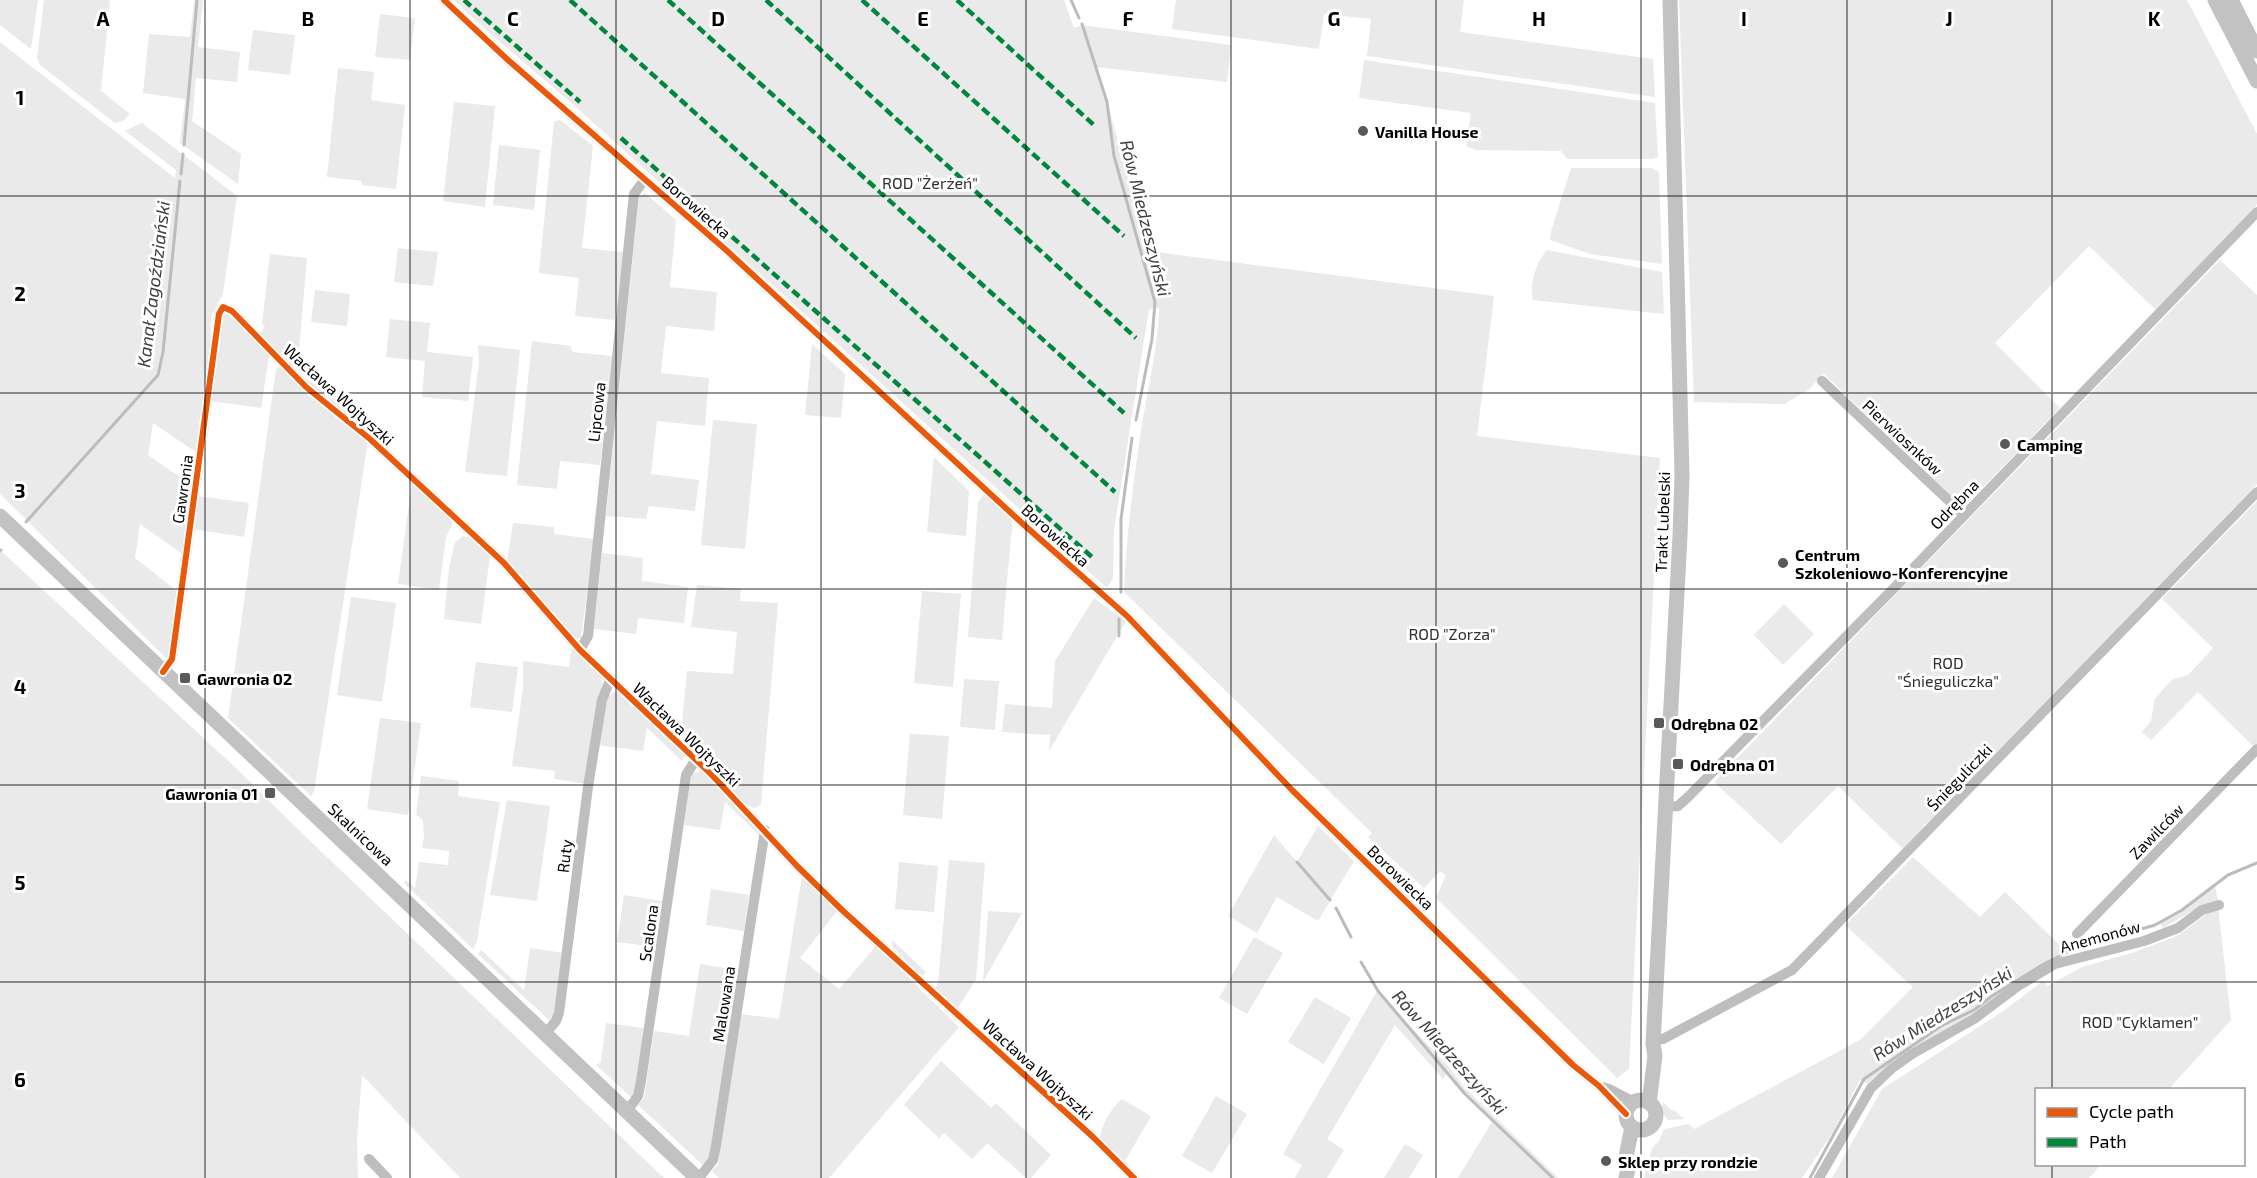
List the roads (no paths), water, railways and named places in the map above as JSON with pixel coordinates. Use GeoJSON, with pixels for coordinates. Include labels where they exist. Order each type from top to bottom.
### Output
{"type":"FeatureCollection","features":[{"type":"Feature","properties":{"kind":"street","name":"Borowiecka"},"geometry":{"type":"LineString","coordinates":[[444,0],[508,60],[726,250],[1023,524],[1127,616],[1292,790],[1573,1065],[1599,1086],[1609,1089],[1637,1113]]}},
{"type":"Feature","properties":{"kind":"street","name":"Trakt Lubelski"},"geometry":{"type":"LineString","coordinates":[[1627,1173],[1634,1164],[1637,1113],[1647,1055],[1653,1042],[1682,474],[1670,0]]}},
{"type":"Feature","properties":{"kind":"street"},"geometry":{"type":"LineString","coordinates":[[2216,0],[2257,81]]}},
{"type":"Feature","properties":{"kind":"street"},"geometry":{"type":"LineString","coordinates":[[2231,0],[2257,51]]}},
{"type":"Feature","properties":{"kind":"street","name":"Lipcowa"},"geometry":{"type":"LineString","coordinates":[[580,650],[588,636],[634,194],[645,179]]}},
{"type":"Feature","properties":{"kind":"street","name":"Odrębna"},"geometry":{"type":"LineString","coordinates":[[1665,807],[1678,806],[1688,797],[2257,212]]}},
{"type":"Feature","properties":{"kind":"street","name":"Wacława Wojtyszki"},"geometry":{"type":"LineString","coordinates":[[223,308],[232,311],[306,387],[370,439],[504,563],[580,650],[696,759],[797,866],[1134,1178]]}},
{"type":"Feature","properties":{"kind":"street","name":"Gawronia"},"geometry":{"type":"LineString","coordinates":[[163,672],[172,659],[219,314],[223,308]]}},
{"type":"Feature","properties":{"kind":"street","name":"Pierwiosnków"},"geometry":{"type":"LineString","coordinates":[[1822,381],[1964,515]]}},
{"type":"Feature","properties":{"kind":"street","name":"Śnieguliczki"},"geometry":{"type":"LineString","coordinates":[[1653,1042],[1664,1039],[1792,970],[2257,492]]}},
{"type":"Feature","properties":{"kind":"street","name":"Skalnicowa"},"geometry":{"type":"LineString","coordinates":[[0,516],[698,1178]]}},
{"type":"Feature","properties":{"kind":"street","name":"Ruty"},"geometry":{"type":"LineString","coordinates":[[545,1034],[556,1021],[559,1013],[602,700],[610,680]]}},
{"type":"Feature","properties":{"kind":"street","name":"Zawilców"},"geometry":{"type":"LineString","coordinates":[[2077,934],[2257,748]]}},
{"type":"Feature","properties":{"kind":"street","name":"Scalona"},"geometry":{"type":"LineString","coordinates":[[627,1111],[638,1096],[641,1081],[686,775],[696,759]]}},
{"type":"Feature","properties":{"kind":"street","name":"Malowana"},"geometry":{"type":"LineString","coordinates":[[698,1178],[713,1160],[716,1146],[765,830]]}},
{"type":"Feature","properties":{"kind":"street","name":"Anemonów"},"geometry":{"type":"LineString","coordinates":[[1819,1178],[1871,1088],[1891,1069],[1974,1019],[2018,986],[2055,964],[2152,938],[2178,928],[2202,910],[2219,905]]}},
{"type":"Feature","properties":{"kind":"street"},"geometry":{"type":"LineString","coordinates":[[369,1159],[387,1178]]}},
{"type":"Feature","properties":{"kind":"waterway","name":"Kanał Zagoździański"},"geometry":{"type":"LineString","coordinates":[[184,145],[197,0]]}},
{"type":"Feature","properties":{"kind":"waterway","name":"Rów Miedzeszyński"},"geometry":{"type":"LineString","coordinates":[[1071,0],[1079,18]]}},
{"type":"Feature","properties":{"kind":"waterway","name":"Rów Miedzeszyński"},"geometry":{"type":"LineString","coordinates":[[1082,24],[1107,102],[1114,156],[1155,302],[1152,339],[1136,420]]}},
{"type":"Feature","properties":{"kind":"waterway","name":"Kanał Zagoździański"},"geometry":{"type":"LineString","coordinates":[[181,174],[183,154]]}},
{"type":"Feature","properties":{"kind":"waterway","name":"Kanał Zagoździański"},"geometry":{"type":"LineString","coordinates":[[26,522],[158,375],[163,352],[180,181]]}},
{"type":"Feature","properties":{"kind":"waterway","name":"Rów Miedzeszyński"},"geometry":{"type":"LineString","coordinates":[[1121,592],[1121,519],[1132,438]]}},
{"type":"Feature","properties":{"kind":"waterway","name":"Rów Miedzeszyński"},"geometry":{"type":"LineString","coordinates":[[1119,619],[1119,636]]}},
{"type":"Feature","properties":{"kind":"waterway","name":"Rów Miedzeszyński"},"geometry":{"type":"LineString","coordinates":[[1297,862],[1330,900]]}},
{"type":"Feature","properties":{"kind":"waterway","name":"Rów Miedzeszyński"},"geometry":{"type":"LineString","coordinates":[[2090,944],[2155,925],[2182,910],[2228,875],[2257,863]]}},
{"type":"Feature","properties":{"kind":"waterway","name":"Rów Miedzeszyński"},"geometry":{"type":"LineString","coordinates":[[1336,908],[1351,937]]}},
{"type":"Feature","properties":{"kind":"waterway","name":"Rów Miedzeszyński"},"geometry":{"type":"LineString","coordinates":[[1810,1178],[1864,1079],[1941,1026],[1974,1010],[2042,965],[2071,950]]}},
{"type":"Feature","properties":{"kind":"waterway","name":"Rów Miedzeszyński"},"geometry":{"type":"LineString","coordinates":[[1361,962],[1378,991],[1465,1094],[1553,1178]]}},
{"type":"Feature","properties":{"kind":"place","name":"Vanilla House"},"geometry":{"type":"Point","coordinates":[1363,131]}},
{"type":"Feature","properties":{"kind":"place","name":"Camping"},"geometry":{"type":"Point","coordinates":[2005,444]}},
{"type":"Feature","properties":{"kind":"place","name":"Centrum Szkoleniowo-Konferencyjne"},"geometry":{"type":"Point","coordinates":[1783,563]}},
{"type":"Feature","properties":{"kind":"place","name":"Gawronia 02"},"geometry":{"type":"Point","coordinates":[185,678]}},
{"type":"Feature","properties":{"kind":"place","name":"Odrębna 02"},"geometry":{"type":"Point","coordinates":[1659,723]}},
{"type":"Feature","properties":{"kind":"place","name":"Odrębna 01"},"geometry":{"type":"Point","coordinates":[1678,764]}},
{"type":"Feature","properties":{"kind":"place","name":"Gawronia 01"},"geometry":{"type":"Point","coordinates":[270,793]}},
{"type":"Feature","properties":{"kind":"place","name":"Sklep przy rondzie"},"geometry":{"type":"Point","coordinates":[1606,1161]}},
{"type":"Feature","properties":{"kind":"park label","name":"ROD \"Żerżeń\""},"geometry":{"type":"Point","coordinates":[930,182]}},
{"type":"Feature","properties":{"kind":"park label","name":"ROD \"Zorza\""},"geometry":{"type":"Point","coordinates":[1452,633]}},
{"type":"Feature","properties":{"kind":"park label","name":"ROD \"Śnieguliczka\""},"geometry":{"type":"Point","coordinates":[1948,671]}},
{"type":"Feature","properties":{"kind":"park label","name":"ROD \"Cyklamen\""},"geometry":{"type":"Point","coordinates":[2140,1021]}}]}
